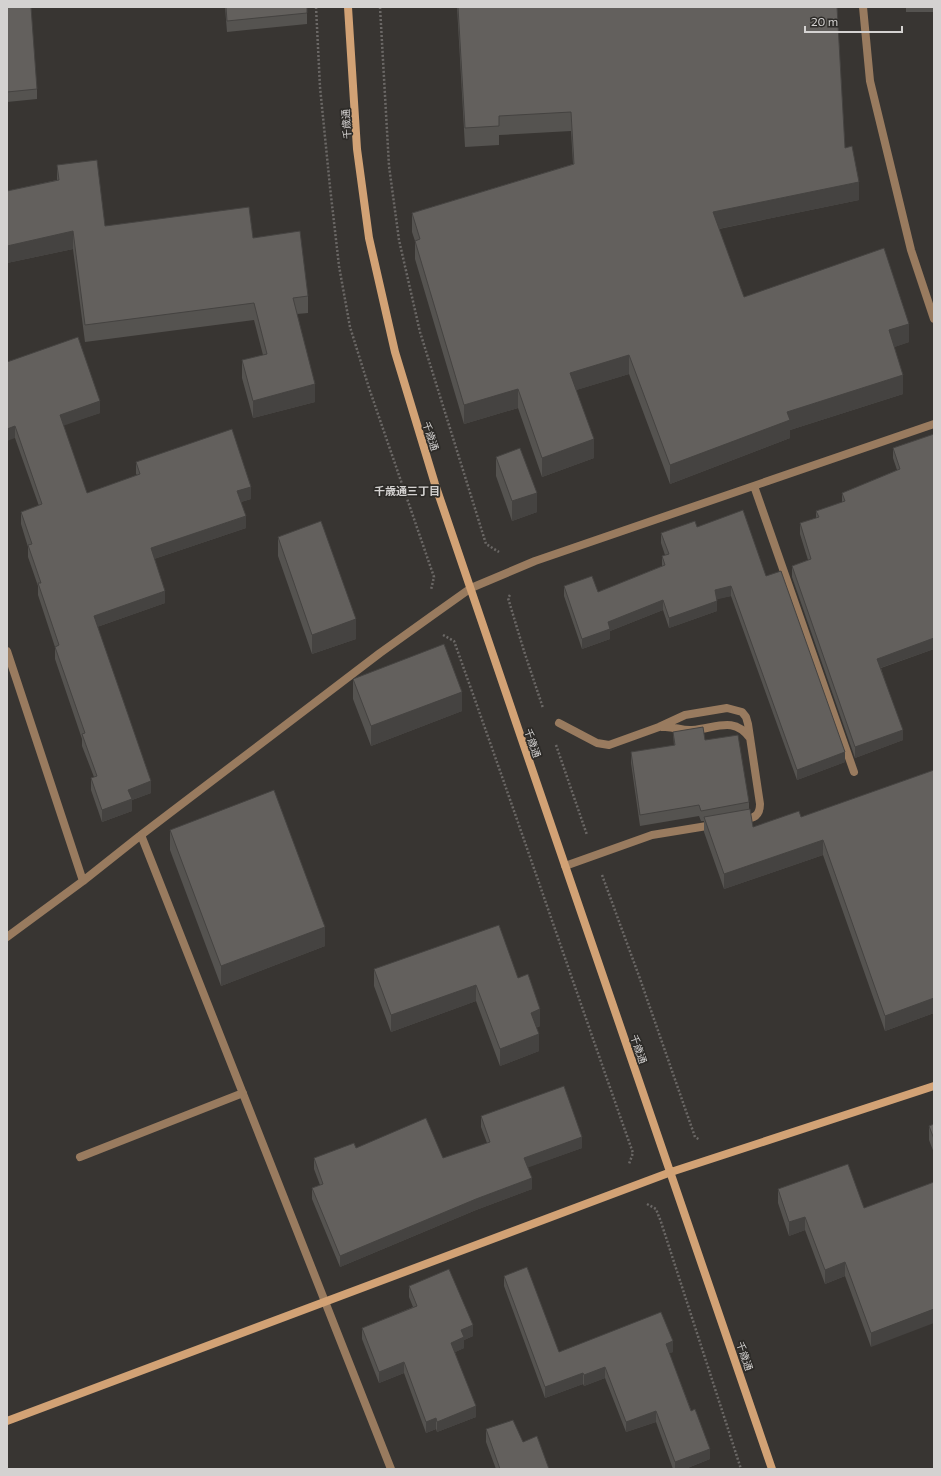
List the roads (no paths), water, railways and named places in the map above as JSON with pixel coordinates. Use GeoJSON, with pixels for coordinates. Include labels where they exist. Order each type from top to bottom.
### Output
{"type":"FeatureCollection","features":[{"type":"Feature","properties":{"kind":"street","name":"千歳通"},"geometry":{"type":"LineString","coordinates":[[348,7],[358,156],[369,238],[395,352],[415,422],[565,866],[772,1469]]}},
{"type":"Feature","properties":{"kind":"street"},"geometry":{"type":"LineString","coordinates":[[863,7],[870,81],[911,250],[934,319]]}},
{"type":"Feature","properties":{"kind":"street"},"geometry":{"type":"LineString","coordinates":[[7,937],[83,881],[380,653],[471,588],[535,561],[934,424]]}},
{"type":"Feature","properties":{"kind":"street"},"geometry":{"type":"LineString","coordinates":[[754,486],[854,772]]}},
{"type":"Feature","properties":{"kind":"street"},"geometry":{"type":"LineString","coordinates":[[7,651],[83,881]]}},
{"type":"Feature","properties":{"kind":"street"},"geometry":{"type":"LineString","coordinates":[[559,723],[597,743],[609,745],[659,727],[685,715],[727,708],[742,712],[746,717],[750,739],[760,811],[755,817],[652,835],[565,866]]}},
{"type":"Feature","properties":{"kind":"street"},"geometry":{"type":"LineString","coordinates":[[659,727],[690,730],[726,724],[742,728],[750,739]]}},
{"type":"Feature","properties":{"kind":"street"},"geometry":{"type":"LineString","coordinates":[[141,835],[391,1469]]}},
{"type":"Feature","properties":{"kind":"street"},"geometry":{"type":"LineString","coordinates":[[7,1421],[671,1172],[934,1086]]}},
{"type":"Feature","properties":{"kind":"street"},"geometry":{"type":"LineString","coordinates":[[80,1157],[242,1093]]}},
{"type":"Feature","properties":{"kind":"district","name":"千歳通三丁目"},"geometry":{"type":"Point","coordinates":[407,490]}}]}
